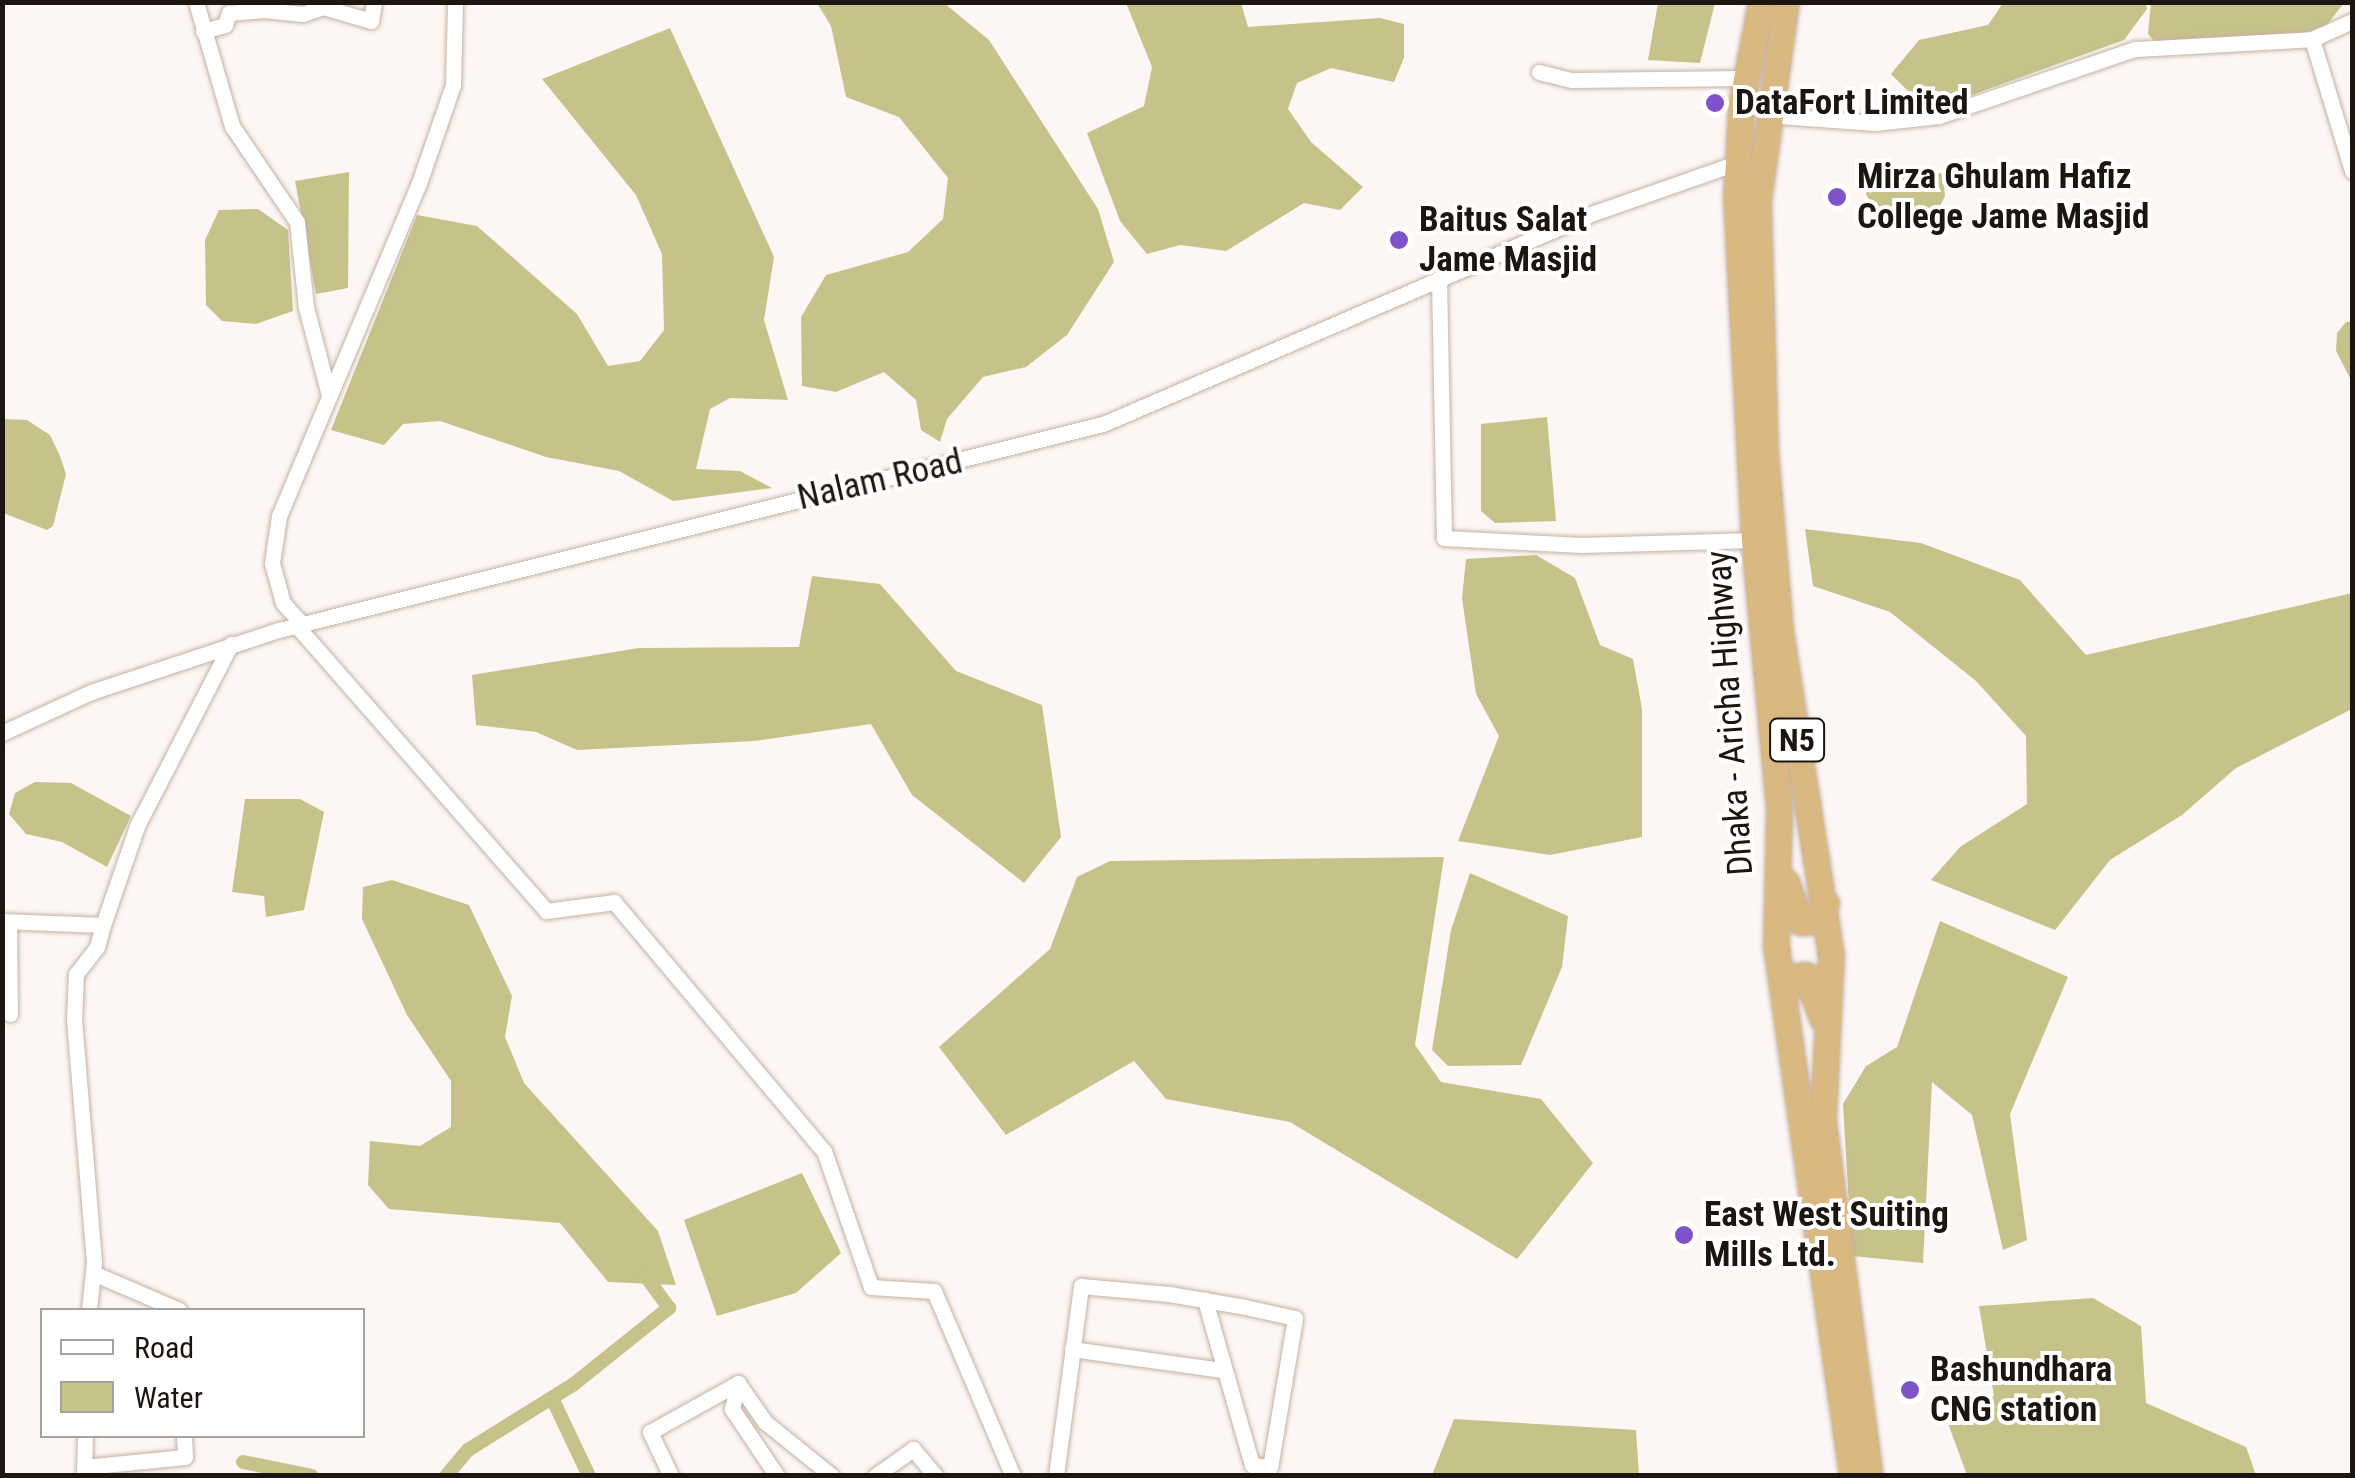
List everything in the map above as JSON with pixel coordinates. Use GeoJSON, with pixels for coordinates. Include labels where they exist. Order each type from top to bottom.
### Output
{"type":"FeatureCollection","features":[{"type":"Feature","properties":{"kind":"highway","name":"Dhaka - Aricha Highway"},"geometry":{"type":"LineString","coordinates":[[1761,2],[1745,78],[1737,163],[1754,540],[1780,847],[1775,918],[1852,1476]]}},
{"type":"Feature","properties":{"kind":"highway","name":"N5"},"geometry":{"type":"LineString","coordinates":[[1786,2],[1766,114],[1758,202],[1767,471],[1780,630],[1826,904],[1826,1162],[1870,1476]]}},
{"type":"Feature","properties":{"kind":"highway"},"geometry":{"type":"LineString","coordinates":[[1780,847],[1794,914],[1802,922],[1817,921],[1826,904]]}},
{"type":"Feature","properties":{"kind":"highway"},"geometry":{"type":"LineString","coordinates":[[1784,1002],[1789,976],[1806,975],[1828,1046]]}},
{"type":"Feature","properties":{"kind":"street"},"geometry":{"type":"LineString","coordinates":[[196,2],[232,126],[297,222],[306,307],[329,395]]}},
{"type":"Feature","properties":{"kind":"street"},"geometry":{"type":"LineString","coordinates":[[203,30],[225,25],[229,12],[264,10],[303,14],[324,7],[371,21],[374,2]]}},
{"type":"Feature","properties":{"kind":"street"},"geometry":{"type":"LineString","coordinates":[[456,2],[453,85],[381,280],[279,516],[272,564],[283,603],[546,911],[614,902],[824,1151],[870,1286],[934,1291],[1013,1476]]}},
{"type":"Feature","properties":{"kind":"street"},"geometry":{"type":"LineString","coordinates":[[1766,114],[1874,123],[1939,116],[2135,49],[2312,38],[2352,20]]}},
{"type":"Feature","properties":{"kind":"street"},"geometry":{"type":"LineString","coordinates":[[2312,38],[2352,171]]}},
{"type":"Feature","properties":{"kind":"street"},"geometry":{"type":"LineString","coordinates":[[1539,72],[1572,80],[1745,78]]}},
{"type":"Feature","properties":{"kind":"street","name":"Nalam Road"},"geometry":{"type":"LineString","coordinates":[[2,733],[91,692],[299,624],[1103,424],[1677,180],[1737,163]]}},
{"type":"Feature","properties":{"kind":"street"},"geometry":{"type":"LineString","coordinates":[[1439,278],[1444,538],[1582,545],[1754,540]]}},
{"type":"Feature","properties":{"kind":"street"},"geometry":{"type":"LineString","coordinates":[[90,1308],[92,1273],[74,1021],[76,974],[97,947],[137,826],[231,644]]}},
{"type":"Feature","properties":{"kind":"street"},"geometry":{"type":"LineString","coordinates":[[10,1014],[6,922],[103,924]]}},
{"type":"Feature","properties":{"kind":"street"},"geometry":{"type":"LineString","coordinates":[[92,1273],[174,1308]]}},
{"type":"Feature","properties":{"kind":"street"},"geometry":{"type":"LineString","coordinates":[[1056,1476],[1081,1286],[1205,1300],[1296,1318],[1270,1467],[1252,1465],[1221,1370],[1205,1300]]}},
{"type":"Feature","properties":{"kind":"street"},"geometry":{"type":"LineString","coordinates":[[1072,1349],[1221,1370]]}},
{"type":"Feature","properties":{"kind":"street"},"geometry":{"type":"LineString","coordinates":[[671,1476],[650,1432],[738,1383]]}},
{"type":"Feature","properties":{"kind":"street"},"geometry":{"type":"LineString","coordinates":[[738,1383],[732,1410],[777,1476]]}},
{"type":"Feature","properties":{"kind":"street"},"geometry":{"type":"LineString","coordinates":[[738,1383],[766,1422],[832,1476]]}},
{"type":"Feature","properties":{"kind":"street"},"geometry":{"type":"LineString","coordinates":[[85,1438],[84,1471],[185,1457],[184,1438]]}},
{"type":"Feature","properties":{"kind":"street"},"geometry":{"type":"LineString","coordinates":[[875,1476],[912,1449],[936,1476]]}},
{"type":"Feature","properties":{"kind":"water"},"geometry":{"type":"Polygon","coordinates":[[[817,3],[944,3],[989,40],[1098,209],[1114,262],[1067,335],[1026,367],[983,377],[947,419],[940,442],[921,430],[916,400],[884,372],[836,392],[802,386],[801,317],[826,275],[908,252],[943,219],[948,178],[899,117],[846,97],[831,26],[817,3]]]}},
{"type":"Feature","properties":{"kind":"water"},"geometry":{"type":"Polygon","coordinates":[[[1126,3],[1241,3],[1248,27],[1380,18],[1404,24],[1404,58],[1394,82],[1331,68],[1297,83],[1288,109],[1311,142],[1363,187],[1340,210],[1304,203],[1226,251],[1180,245],[1147,254],[1120,221],[1087,133],[1144,106],[1152,67],[1126,3]]]}},
{"type":"Feature","properties":{"kind":"water"},"geometry":{"type":"Polygon","coordinates":[[[1658,3],[1715,3],[1700,63],[1648,60],[1658,3]]]}},
{"type":"Feature","properties":{"kind":"water"},"geometry":{"type":"Polygon","coordinates":[[[2003,3],[2146,3],[2147,9],[2124,40],[1928,111],[1891,74],[1919,40],[1988,25],[2003,3]]]}},
{"type":"Feature","properties":{"kind":"water"},"geometry":{"type":"Polygon","coordinates":[[[2151,3],[2344,3],[2327,25],[2299,35],[2157,44],[2148,34],[2151,3]]]}},
{"type":"Feature","properties":{"kind":"water"},"geometry":{"type":"Polygon","coordinates":[[[670,28],[774,257],[764,320],[788,400],[730,398],[710,409],[696,469],[740,471],[772,488],[673,501],[619,471],[546,457],[440,421],[403,424],[384,445],[331,430],[417,215],[477,226],[577,314],[608,366],[640,361],[664,330],[662,254],[636,195],[542,79],[670,28]]]}},
{"type":"Feature","properties":{"kind":"water"},"geometry":{"type":"Polygon","coordinates":[[[1914,167],[1943,174],[1945,196],[1938,210],[1879,217],[1866,194],[1870,176],[1914,167]]]}},
{"type":"Feature","properties":{"kind":"water"},"geometry":{"type":"Polygon","coordinates":[[[349,172],[348,288],[316,294],[295,181],[349,172]]]}},
{"type":"Feature","properties":{"kind":"water"},"geometry":{"type":"Polygon","coordinates":[[[258,209],[288,230],[293,311],[256,324],[222,321],[206,305],[205,240],[219,210],[258,209]]]}},
{"type":"Feature","properties":{"kind":"water"},"geometry":{"type":"Polygon","coordinates":[[[2346,322],[2352,322],[2352,382],[2336,351],[2337,333],[2346,322]]]}},
{"type":"Feature","properties":{"kind":"water"},"geometry":{"type":"Polygon","coordinates":[[[1547,417],[1556,521],[1495,523],[1481,511],[1481,424],[1547,417]]]}},
{"type":"Feature","properties":{"kind":"water"},"geometry":{"type":"Polygon","coordinates":[[[2,419],[27,420],[50,435],[60,456],[66,474],[53,526],[47,530],[3,513],[2,419]]]}},
{"type":"Feature","properties":{"kind":"water"},"geometry":{"type":"Polygon","coordinates":[[[1805,529],[1921,543],[2020,580],[2086,655],[2352,593],[2352,709],[2236,768],[2182,815],[2110,860],[2055,930],[1931,880],[1960,847],[2027,804],[2026,736],[1976,681],[1890,612],[1813,586],[1805,529]]]}},
{"type":"Feature","properties":{"kind":"water"},"geometry":{"type":"Polygon","coordinates":[[[1536,555],[1575,578],[1600,645],[1633,659],[1642,709],[1642,837],[1550,855],[1458,841],[1499,736],[1476,694],[1462,598],[1466,559],[1536,555]]]}},
{"type":"Feature","properties":{"kind":"water"},"geometry":{"type":"Polygon","coordinates":[[[812,576],[880,584],[956,671],[1042,705],[1061,837],[1024,883],[912,795],[871,724],[755,741],[577,750],[536,732],[476,725],[472,675],[639,648],[799,647],[812,576]]]}},
{"type":"Feature","properties":{"kind":"water"},"geometry":{"type":"Polygon","coordinates":[[[35,782],[71,783],[131,816],[107,867],[62,842],[26,834],[9,814],[15,793],[35,782]]]}},
{"type":"Feature","properties":{"kind":"water"},"geometry":{"type":"Polygon","coordinates":[[[245,799],[300,799],[324,812],[304,910],[266,917],[264,896],[232,892],[245,799]]]}},
{"type":"Feature","properties":{"kind":"water"},"geometry":{"type":"Polygon","coordinates":[[[1444,857],[1415,1045],[1441,1082],[1541,1099],[1593,1163],[1517,1259],[1290,1122],[1166,1099],[1134,1061],[1006,1135],[939,1047],[1050,949],[1077,877],[1110,861],[1444,857]]]}},
{"type":"Feature","properties":{"kind":"water"},"geometry":{"type":"Polygon","coordinates":[[[1470,873],[1568,916],[1562,967],[1521,1065],[1448,1066],[1432,1050],[1451,930],[1470,873]]]}},
{"type":"Feature","properties":{"kind":"water"},"geometry":{"type":"Polygon","coordinates":[[[392,880],[469,905],[512,996],[505,1037],[524,1083],[658,1231],[676,1285],[608,1282],[560,1223],[389,1209],[368,1185],[370,1141],[420,1146],[451,1127],[451,1081],[407,1015],[362,919],[363,887],[392,880]]]}},
{"type":"Feature","properties":{"kind":"water"},"geometry":{"type":"Polygon","coordinates":[[[1940,921],[2068,977],[2010,1114],[2027,1240],[2003,1250],[1972,1115],[1932,1082],[1923,1263],[1852,1256],[1843,1104],[1866,1066],[1897,1047],[1940,921]]]}},
{"type":"Feature","properties":{"kind":"water"},"geometry":{"type":"Polygon","coordinates":[[[802,1173],[841,1253],[796,1293],[717,1316],[684,1220],[802,1173]]]}},
{"type":"Feature","properties":{"kind":"water"},"geometry":{"type":"Polygon","coordinates":[[[2093,1298],[2141,1326],[2146,1403],[2246,1447],[2256,1475],[1967,1475],[1946,1418],[1994,1396],[1979,1306],[2093,1298]]]}},
{"type":"Feature","properties":{"kind":"water"},"geometry":{"type":"Polygon","coordinates":[[[1454,1419],[1636,1430],[1639,1475],[1432,1475],[1454,1419]]]}},
{"type":"Feature","properties":{"kind":"waterway"},"geometry":{"type":"LineString","coordinates":[[446,1476],[468,1450],[574,1384],[669,1308],[642,1271]]}},
{"type":"Feature","properties":{"kind":"waterway"},"geometry":{"type":"LineString","coordinates":[[552,1398],[589,1476]]}},
{"type":"Feature","properties":{"kind":"waterway"},"geometry":{"type":"LineString","coordinates":[[243,1462],[312,1476]]}},
{"type":"Feature","properties":{"kind":"place","name":"DataFort Limited"},"geometry":{"type":"Point","coordinates":[1715,103]}},
{"type":"Feature","properties":{"kind":"place","name":"Mirza Ghulam Hafiz College Jame Masjid"},"geometry":{"type":"Point","coordinates":[1837,197]}},
{"type":"Feature","properties":{"kind":"place","name":"Baitus Salat Jame Masjid"},"geometry":{"type":"Point","coordinates":[1399,240]}},
{"type":"Feature","properties":{"kind":"place","name":"East West Suiting Mills Ltd."},"geometry":{"type":"Point","coordinates":[1684,1235]}},
{"type":"Feature","properties":{"kind":"place","name":"Bashundhara CNG station"},"geometry":{"type":"Point","coordinates":[1910,1390]}}]}
